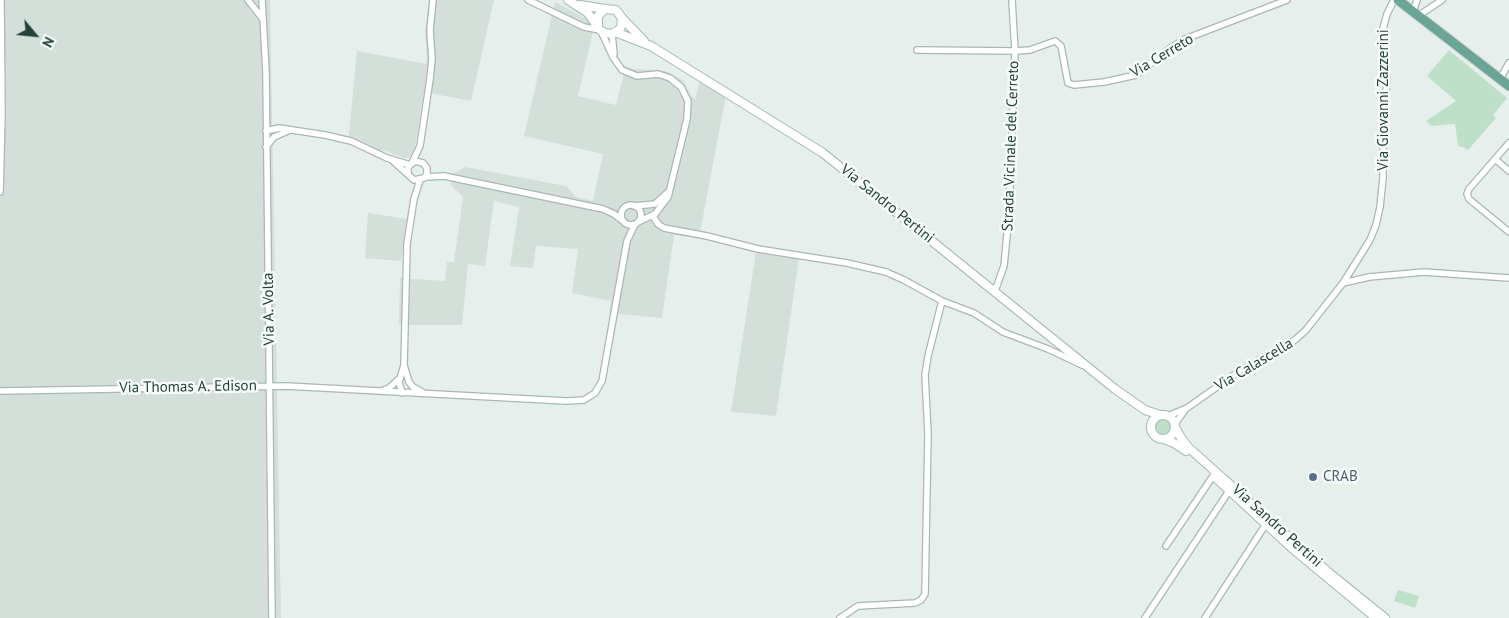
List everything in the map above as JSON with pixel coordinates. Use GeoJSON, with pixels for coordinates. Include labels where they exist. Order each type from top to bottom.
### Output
{"type":"FeatureCollection","features":[{"type":"Feature","properties":{"kind":"main road"},"geometry":{"type":"LineString","coordinates":[[568,0],[588,13],[600,29]]}},
{"type":"Feature","properties":{"kind":"main road"},"geometry":{"type":"LineString","coordinates":[[1396,0],[1509,86]]}},
{"type":"Feature","properties":{"kind":"main road"},"geometry":{"type":"LineString","coordinates":[[576,4],[616,10],[647,44]]}},
{"type":"Feature","properties":{"kind":"main road"},"geometry":{"type":"LineString","coordinates":[[600,29],[598,16],[605,9]]}},
{"type":"Feature","properties":{"kind":"main road"},"geometry":{"type":"LineString","coordinates":[[614,33],[621,26],[622,18]]}},
{"type":"Feature","properties":{"kind":"main road","name":"Via Sandro Pertini"},"geometry":{"type":"LineString","coordinates":[[600,29],[647,44],[823,153],[1138,405],[1145,410],[1164,415],[1175,426],[1189,448],[1328,572],[1385,618]]}},
{"type":"Feature","properties":{"kind":"main road","name":"Via Sandro Pertini"},"geometry":{"type":"LineString","coordinates":[[1138,405],[1144,412],[1151,425],[1151,431],[1155,436],[1184,449],[1319,572],[1376,618]]}},
{"type":"Feature","properties":{"kind":"main road"},"geometry":{"type":"LineString","coordinates":[[1151,425],[1154,419],[1164,415]]}},
{"type":"Feature","properties":{"kind":"main road"},"geometry":{"type":"LineString","coordinates":[[1164,439],[1172,435],[1175,426]]}},
{"type":"Feature","properties":{"kind":"street"},"geometry":{"type":"LineString","coordinates":[[0,192],[2,114],[1,0]]}},
{"type":"Feature","properties":{"kind":"street"},"geometry":{"type":"LineString","coordinates":[[248,0],[263,19]]}},
{"type":"Feature","properties":{"kind":"street","name":"Via A. Volta"},"geometry":{"type":"LineString","coordinates":[[262,0],[266,47],[272,618]]}},
{"type":"Feature","properties":{"kind":"street"},"geometry":{"type":"LineString","coordinates":[[414,199],[409,175],[411,164],[420,146],[431,71],[430,30],[433,0]]}},
{"type":"Feature","properties":{"kind":"street"},"geometry":{"type":"LineString","coordinates":[[266,131],[290,130],[351,141],[387,158],[411,164],[418,161],[444,176],[603,210],[614,214],[628,224],[653,216],[664,203],[671,187],[688,115],[687,98],[679,84],[670,78],[658,74],[631,75],[622,70],[615,61],[600,29],[584,27],[528,0]]}},
{"type":"Feature","properties":{"kind":"street","name":"Strada Vicinale del Cerreto"},"geometry":{"type":"LineString","coordinates":[[995,291],[1002,274],[1007,249],[1015,51],[1012,0]]}},
{"type":"Feature","properties":{"kind":"street","name":"Via Cerreto"},"geometry":{"type":"LineString","coordinates":[[917,50],[1015,51],[1028,50],[1057,42],[1061,46],[1064,57],[1068,83],[1074,85],[1118,80],[1141,72],[1169,49],[1189,38],[1287,0]]}},
{"type":"Feature","properties":{"kind":"street","name":"Via Giovanni Zazzerini"},"geometry":{"type":"LineString","coordinates":[[1343,283],[1370,240],[1380,207],[1383,171],[1383,121],[1387,81],[1382,32],[1387,14],[1396,0]]}},
{"type":"Feature","properties":{"kind":"street"},"geometry":{"type":"LineString","coordinates":[[1416,14],[1417,0]]}},
{"type":"Feature","properties":{"kind":"street"},"geometry":{"type":"LineString","coordinates":[[1416,14],[1442,0]]}},
{"type":"Feature","properties":{"kind":"street"},"geometry":{"type":"LineString","coordinates":[[614,33],[615,61]]}},
{"type":"Feature","properties":{"kind":"street"},"geometry":{"type":"LineString","coordinates":[[1500,79],[1509,63]]}},
{"type":"Feature","properties":{"kind":"street"},"geometry":{"type":"LineString","coordinates":[[266,116],[280,131]]}},
{"type":"Feature","properties":{"kind":"street"},"geometry":{"type":"LineString","coordinates":[[266,147],[280,131]]}},
{"type":"Feature","properties":{"kind":"street"},"geometry":{"type":"LineString","coordinates":[[1509,143],[1469,189],[1467,194],[1469,199],[1509,232]]}},
{"type":"Feature","properties":{"kind":"street"},"geometry":{"type":"LineString","coordinates":[[402,393],[406,383],[404,365],[406,256],[414,199],[425,166],[420,146]]}},
{"type":"Feature","properties":{"kind":"street"},"geometry":{"type":"LineString","coordinates":[[387,158],[414,180],[444,176]]}},
{"type":"Feature","properties":{"kind":"street"},"geometry":{"type":"LineString","coordinates":[[1495,159],[1509,171]]}},
{"type":"Feature","properties":{"kind":"street"},"geometry":{"type":"LineString","coordinates":[[603,210],[655,204],[662,199],[671,187]]}},
{"type":"Feature","properties":{"kind":"street"},"geometry":{"type":"LineString","coordinates":[[627,241],[640,213],[634,206]]}},
{"type":"Feature","properties":{"kind":"street"},"geometry":{"type":"LineString","coordinates":[[625,208],[622,215],[627,241]]}},
{"type":"Feature","properties":{"kind":"street"},"geometry":{"type":"LineString","coordinates":[[653,216],[658,224],[664,228],[707,236],[755,249],[854,264],[881,271],[899,278],[942,301],[974,313],[1003,332],[1089,367]]}},
{"type":"Feature","properties":{"kind":"street","name":"Via Thomas A. Edison"},"geometry":{"type":"LineString","coordinates":[[0,390],[270,386],[584,400],[592,396],[600,387],[603,377],[627,241]]}},
{"type":"Feature","properties":{"kind":"street"},"geometry":{"type":"LineString","coordinates":[[1343,283],[1369,277],[1424,272],[1509,278]]}},
{"type":"Feature","properties":{"kind":"street","name":"Via Calascella"},"geometry":{"type":"LineString","coordinates":[[1164,415],[1187,408],[1241,370],[1295,340],[1304,332],[1343,283]]}},
{"type":"Feature","properties":{"kind":"street"},"geometry":{"type":"LineString","coordinates":[[840,618],[852,609],[860,606],[915,603],[921,600],[925,594],[928,433],[925,375],[929,350],[942,301]]}},
{"type":"Feature","properties":{"kind":"street"},"geometry":{"type":"LineString","coordinates":[[402,393],[399,386],[404,365]]}},
{"type":"Feature","properties":{"kind":"street"},"geometry":{"type":"LineString","coordinates":[[406,377],[413,387],[429,394]]}},
{"type":"Feature","properties":{"kind":"street"},"geometry":{"type":"LineString","coordinates":[[376,392],[389,388],[400,378]]}},
{"type":"Feature","properties":{"kind":"street","name":"Via Calascella"},"geometry":{"type":"LineString","coordinates":[[1175,426],[1187,408]]}},
{"type":"Feature","properties":{"kind":"street"},"geometry":{"type":"LineString","coordinates":[[1166,546],[1213,476]]}},
{"type":"Feature","properties":{"kind":"street"},"geometry":{"type":"LineString","coordinates":[[1145,618],[1229,491]]}},
{"type":"Feature","properties":{"kind":"street"},"geometry":{"type":"LineString","coordinates":[[1205,618],[1266,524]]}},
{"type":"Feature","properties":{"kind":"shaded area"},"geometry":{"type":"Polygon","coordinates":[[[0,0],[270,0],[281,618],[0,618],[0,0]]]}},
{"type":"Feature","properties":{"kind":"shaded area"},"geometry":{"type":"Polygon","coordinates":[[[429,0],[494,0],[471,101],[424,92],[414,153],[408,158],[404,158],[383,150],[379,159],[348,144],[357,51],[427,64],[425,29],[429,0]]]}},
{"type":"Feature","properties":{"kind":"shaded area"},"geometry":{"type":"Polygon","coordinates":[[[555,2],[585,18],[594,27],[578,96],[616,105],[626,66],[632,69],[668,72],[684,81],[691,96],[695,99],[700,80],[726,95],[699,238],[674,235],[662,318],[609,313],[611,301],[572,293],[578,249],[536,246],[533,268],[510,266],[519,207],[494,201],[485,266],[468,264],[462,325],[399,325],[400,278],[445,281],[447,262],[454,262],[463,197],[450,184],[452,174],[465,167],[566,186],[576,197],[593,201],[603,154],[524,136],[555,2]]]}},
{"type":"Feature","properties":{"kind":"shaded area"},"geometry":{"type":"Polygon","coordinates":[[[368,213],[407,219],[401,261],[365,258],[368,213]]]}},
{"type":"Feature","properties":{"kind":"shaded area"},"geometry":{"type":"Polygon","coordinates":[[[756,252],[799,258],[776,416],[731,412],[756,252]]]}},
{"type":"Feature","properties":{"kind":"green space"},"geometry":{"type":"Polygon","coordinates":[[[1449,50],[1507,98],[1493,115],[1496,118],[1468,150],[1458,146],[1455,124],[1432,126],[1426,121],[1456,101],[1427,76],[1449,50]]]}},
{"type":"Feature","properties":{"kind":"green space"},"geometry":{"type":"Polygon","coordinates":[[[1163,418],[1169,421],[1172,427],[1169,433],[1163,436],[1157,433],[1154,427],[1157,421],[1163,418]]]}},
{"type":"Feature","properties":{"kind":"green space"},"geometry":{"type":"Polygon","coordinates":[[[1398,590],[1419,596],[1415,608],[1394,601],[1398,590]]]}},
{"type":"Feature","properties":{"kind":"place","name":"CRAB"},"geometry":{"type":"Point","coordinates":[1313,477]}}]}
